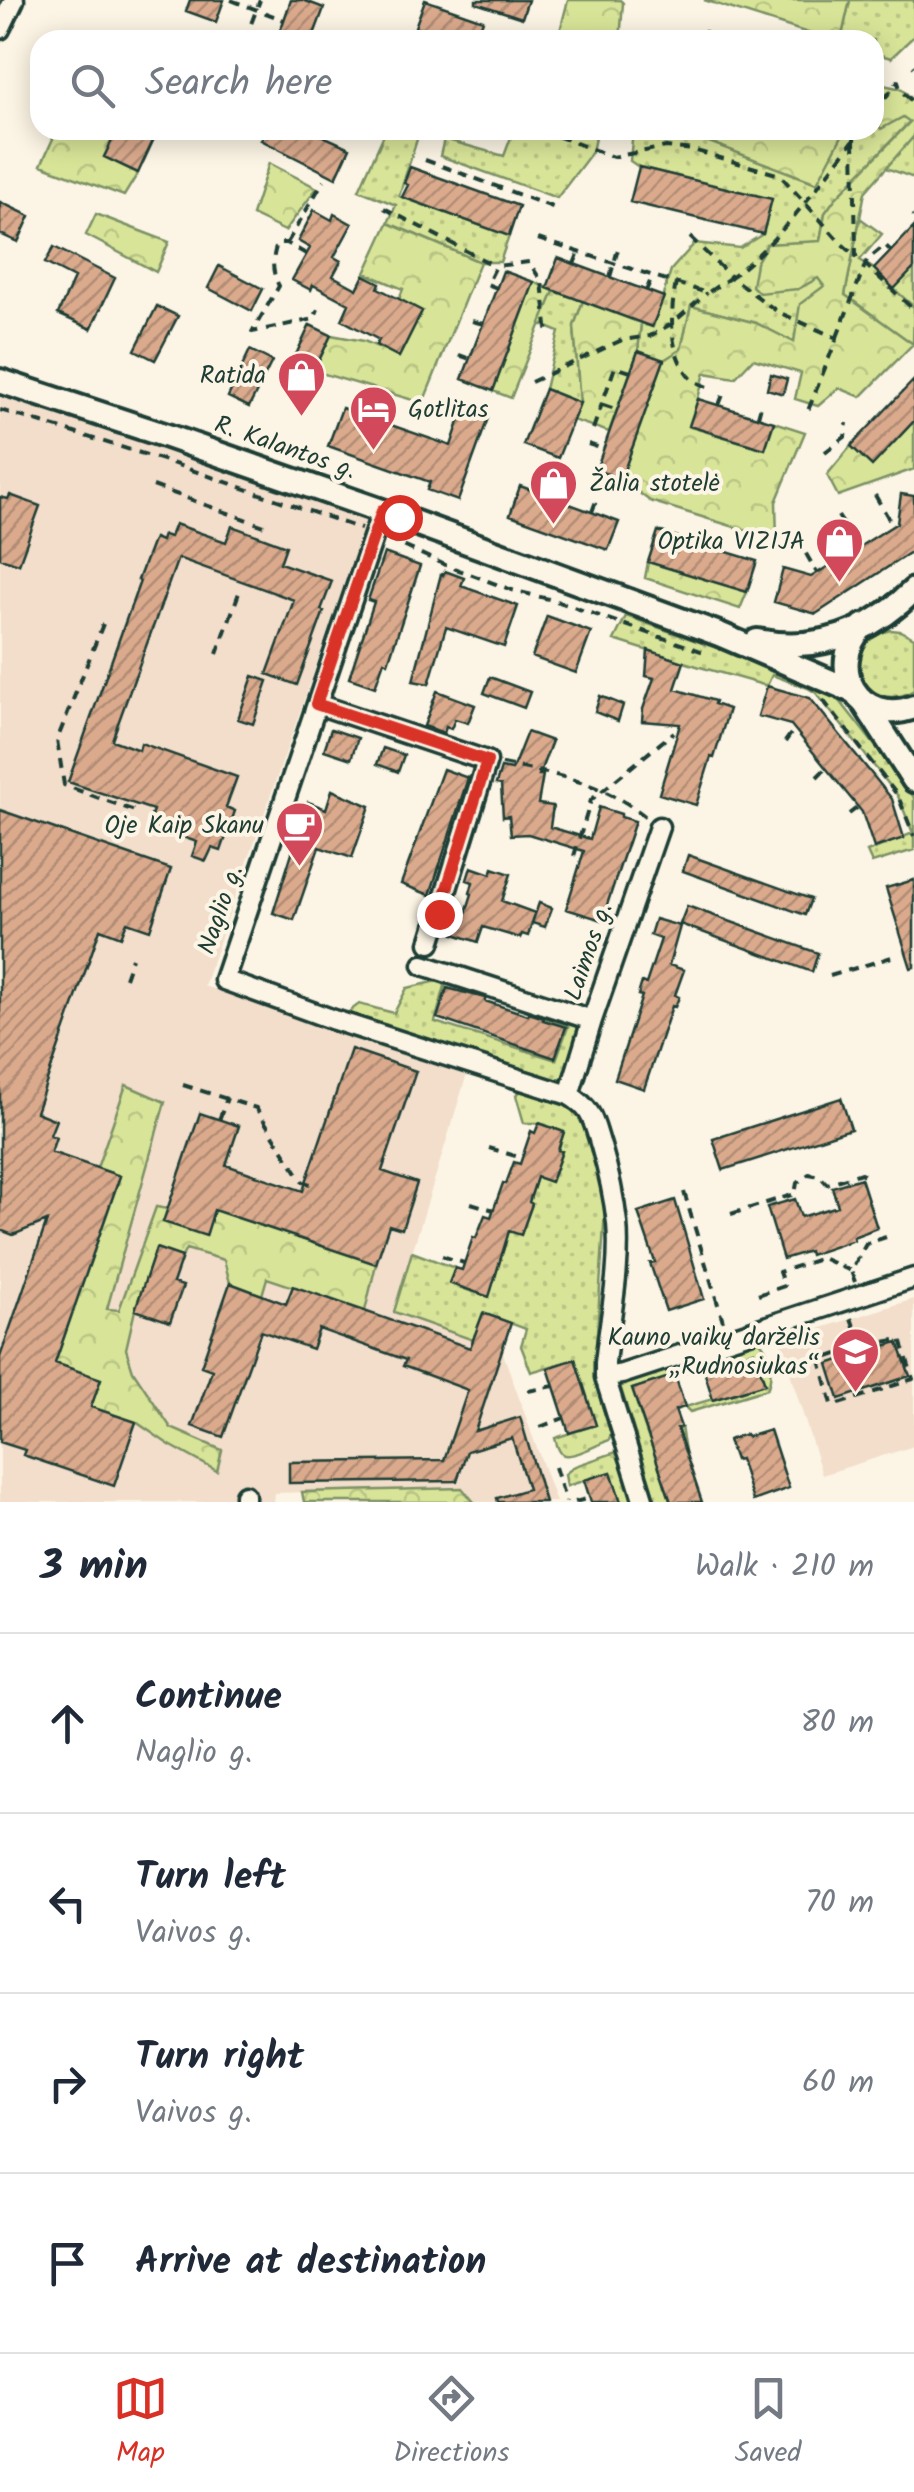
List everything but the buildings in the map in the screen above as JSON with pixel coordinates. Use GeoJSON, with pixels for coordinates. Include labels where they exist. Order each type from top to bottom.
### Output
{"type":"FeatureCollection","features":[{"type":"Feature","properties":{"kind":"main road","name":"R. Kalantos g."},"geometry":{"type":"LineString","coordinates":[[0,381],[167,436],[378,522],[859,696],[885,711],[914,707]]}},
{"type":"Feature","properties":{"kind":"main road","name":"R. Kalantos g."},"geometry":{"type":"LineString","coordinates":[[870,623],[914,590]]}},
{"type":"Feature","properties":{"kind":"main road","name":"R. Kalantos g."},"geometry":{"type":"LineString","coordinates":[[718,645],[818,644],[870,623],[899,616],[914,620]]}},
{"type":"Feature","properties":{"kind":"main road"},"geometry":{"type":"LineString","coordinates":[[870,623],[855,635],[846,657],[849,682],[914,780]]}},
{"type":"Feature","properties":{"kind":"street"},"geometry":{"type":"LineString","coordinates":[[0,30],[14,0]]}},
{"type":"Feature","properties":{"kind":"street","name":"Naglio g."},"geometry":{"type":"LineString","coordinates":[[378,522],[224,980],[334,1020],[570,1095]]}},
{"type":"Feature","properties":{"kind":"street"},"geometry":{"type":"LineString","coordinates":[[316,704],[487,761],[430,943]]}},
{"type":"Feature","properties":{"kind":"street","name":"Laimos g."},"geometry":{"type":"LineString","coordinates":[[570,1095],[659,827]]}},
{"type":"Feature","properties":{"kind":"street"},"geometry":{"type":"LineString","coordinates":[[423,965],[592,1020]]}},
{"type":"Feature","properties":{"kind":"street"},"geometry":{"type":"LineString","coordinates":[[570,1095],[591,1114],[607,1167],[617,1223],[617,1256],[605,1377],[644,1502]]}},
{"type":"Feature","properties":{"kind":"street"},"geometry":{"type":"LineString","coordinates":[[605,1377],[914,1278]]}},
{"type":"Feature","properties":{"kind":"path"},"geometry":{"type":"LineString","coordinates":[[231,0],[284,20]]}},
{"type":"Feature","properties":{"kind":"path"},"geometry":{"type":"LineString","coordinates":[[250,30],[260,0]]}},
{"type":"Feature","properties":{"kind":"path"},"geometry":{"type":"LineString","coordinates":[[884,100],[898,81],[900,90],[914,104]]}},
{"type":"Feature","properties":{"kind":"path"},"geometry":{"type":"LineString","coordinates":[[567,140],[613,158],[666,146],[693,150],[780,176],[841,242],[914,310]]}},
{"type":"Feature","properties":{"kind":"path"},"geometry":{"type":"LineString","coordinates":[[531,382],[622,340],[650,336],[673,323],[751,262],[782,230],[854,140]]}},
{"type":"Feature","properties":{"kind":"path"},"geometry":{"type":"LineString","coordinates":[[854,140],[856,256]]}},
{"type":"Feature","properties":{"kind":"path"},"geometry":{"type":"LineString","coordinates":[[425,160],[558,209]]}},
{"type":"Feature","properties":{"kind":"path"},"geometry":{"type":"LineString","coordinates":[[431,174],[436,163]]}},
{"type":"Feature","properties":{"kind":"path"},"geometry":{"type":"LineString","coordinates":[[467,187],[471,176]]}},
{"type":"Feature","properties":{"kind":"path"},"geometry":{"type":"LineString","coordinates":[[287,242],[324,180]]}},
{"type":"Feature","properties":{"kind":"path"},"geometry":{"type":"LineString","coordinates":[[502,200],[507,190]]}},
{"type":"Feature","properties":{"kind":"path"},"geometry":{"type":"LineString","coordinates":[[384,208],[496,266],[529,262],[542,282],[548,335]]}},
{"type":"Feature","properties":{"kind":"path"},"geometry":{"type":"LineString","coordinates":[[690,237],[731,277],[778,312],[836,338]]}},
{"type":"Feature","properties":{"kind":"path"},"geometry":{"type":"LineString","coordinates":[[538,239],[707,293]]}},
{"type":"Feature","properties":{"kind":"path"},"geometry":{"type":"LineString","coordinates":[[306,254],[287,242],[277,244],[272,262],[279,286],[252,332],[314,318],[318,310]]}},
{"type":"Feature","properties":{"kind":"path"},"geometry":{"type":"LineString","coordinates":[[807,413],[867,260],[885,245],[891,251]]}},
{"type":"Feature","properties":{"kind":"path"},"geometry":{"type":"LineString","coordinates":[[610,277],[618,249]]}},
{"type":"Feature","properties":{"kind":"path"},"geometry":{"type":"LineString","coordinates":[[574,264],[579,252]]}},
{"type":"Feature","properties":{"kind":"path"},"geometry":{"type":"LineString","coordinates":[[496,266],[487,284],[497,288]]}},
{"type":"Feature","properties":{"kind":"path"},"geometry":{"type":"LineString","coordinates":[[646,291],[652,276]]}},
{"type":"Feature","properties":{"kind":"path"},"geometry":{"type":"LineString","coordinates":[[676,283],[671,307],[676,351],[693,380],[712,389]]}},
{"type":"Feature","properties":{"kind":"path"},"geometry":{"type":"LineString","coordinates":[[472,321],[483,324]]}},
{"type":"Feature","properties":{"kind":"path"},"geometry":{"type":"LineString","coordinates":[[459,355],[470,359]]}},
{"type":"Feature","properties":{"kind":"path"},"geometry":{"type":"LineString","coordinates":[[593,429],[615,367],[631,372]]}},
{"type":"Feature","properties":{"kind":"path"},"geometry":{"type":"LineString","coordinates":[[720,406],[724,392]]}},
{"type":"Feature","properties":{"kind":"path"},"geometry":{"type":"LineString","coordinates":[[758,417],[762,402]]}},
{"type":"Feature","properties":{"kind":"path"},"geometry":{"type":"LineString","coordinates":[[602,404],[618,410]]}},
{"type":"Feature","properties":{"kind":"path"},"geometry":{"type":"LineString","coordinates":[[0,410],[378,522],[443,564],[512,590],[718,645]]}},
{"type":"Feature","properties":{"kind":"path"},"geometry":{"type":"LineString","coordinates":[[825,452],[845,437],[847,423]]}},
{"type":"Feature","properties":{"kind":"path"},"geometry":{"type":"LineString","coordinates":[[588,444],[603,449]]}},
{"type":"Feature","properties":{"kind":"path"},"geometry":{"type":"LineString","coordinates":[[542,494],[546,484]]}},
{"type":"Feature","properties":{"kind":"path"},"geometry":{"type":"LineString","coordinates":[[153,486],[267,527]]}},
{"type":"Feature","properties":{"kind":"path"},"geometry":{"type":"LineString","coordinates":[[875,495],[892,526]]}},
{"type":"Feature","properties":{"kind":"path"},"geometry":{"type":"LineString","coordinates":[[592,512],[596,501]]}},
{"type":"Feature","properties":{"kind":"path"},"geometry":{"type":"LineString","coordinates":[[838,516],[858,548]]}},
{"type":"Feature","properties":{"kind":"path"},"geometry":{"type":"LineString","coordinates":[[797,538],[817,573]]}},
{"type":"Feature","properties":{"kind":"path"},"geometry":{"type":"LineString","coordinates":[[217,654],[240,590]]}},
{"type":"Feature","properties":{"kind":"path"},"geometry":{"type":"LineString","coordinates":[[103,624],[58,740],[64,784],[140,813]]}},
{"type":"Feature","properties":{"kind":"path"},"geometry":{"type":"LineString","coordinates":[[816,692],[898,796],[914,836]]}},
{"type":"Feature","properties":{"kind":"path"},"geometry":{"type":"LineString","coordinates":[[785,742],[794,730]]}},
{"type":"Feature","properties":{"kind":"path"},"geometry":{"type":"LineString","coordinates":[[574,856],[592,800],[674,732]]}},
{"type":"Feature","properties":{"kind":"path"},"geometry":{"type":"LineString","coordinates":[[487,761],[602,789],[625,800],[659,827]]}},
{"type":"Feature","properties":{"kind":"path"},"geometry":{"type":"LineString","coordinates":[[817,777],[826,768]]}},
{"type":"Feature","properties":{"kind":"path"},"geometry":{"type":"LineString","coordinates":[[850,814],[858,807]]}},
{"type":"Feature","properties":{"kind":"path"},"geometry":{"type":"LineString","coordinates":[[830,976],[895,956]]}},
{"type":"Feature","properties":{"kind":"path"},"geometry":{"type":"LineString","coordinates":[[125,978],[132,958]]}},
{"type":"Feature","properties":{"kind":"path"},"geometry":{"type":"LineString","coordinates":[[183,1085],[256,1108],[303,1182],[314,1185]]}},
{"type":"Feature","properties":{"kind":"path"},"geometry":{"type":"LineString","coordinates":[[220,1120],[226,1098]]}},
{"type":"Feature","properties":{"kind":"path"},"geometry":{"type":"LineString","coordinates":[[488,1148],[522,1158]]}},
{"type":"Feature","properties":{"kind":"path"},"geometry":{"type":"LineString","coordinates":[[731,1214],[795,1194],[797,1183],[809,1174],[820,1176],[827,1184],[861,1173],[867,1177]]}},
{"type":"Feature","properties":{"kind":"path"},"geometry":{"type":"LineString","coordinates":[[684,1192],[724,1325]]}},
{"type":"Feature","properties":{"kind":"path"},"geometry":{"type":"LineString","coordinates":[[471,1203],[494,1210]]}},
{"type":"Feature","properties":{"kind":"path"},"geometry":{"type":"LineString","coordinates":[[855,1282],[852,1271],[866,1244],[886,1238]]}},
{"type":"Feature","properties":{"kind":"path"},"geometry":{"type":"LineString","coordinates":[[442,1256],[464,1264]]}},
{"type":"Feature","properties":{"kind":"path"},"geometry":{"type":"LineString","coordinates":[[758,1295],[784,1286],[779,1272],[822,1258],[852,1271]]}},
{"type":"Feature","properties":{"kind":"path"},"geometry":{"type":"LineString","coordinates":[[845,1299],[861,1346]]}},
{"type":"Feature","properties":{"kind":"path"},"geometry":{"type":"LineString","coordinates":[[901,1339],[913,1379],[832,1404],[820,1360],[861,1346],[901,1339]]}},
{"type":"Feature","properties":{"kind":"path"},"geometry":{"type":"LineString","coordinates":[[528,1392],[554,1386]]}},
{"type":"Feature","properties":{"kind":"path"},"geometry":{"type":"LineString","coordinates":[[540,1426],[564,1418]]}},
{"type":"Feature","properties":{"kind":"path"},"geometry":{"type":"LineString","coordinates":[[555,1466],[566,1502]]}},
{"type":"Feature","properties":{"kind":"path"},"geometry":{"type":"LineString","coordinates":[[575,1502],[590,1498]]}},
{"type":"Feature","properties":{"kind":"shaded area"},"geometry":{"type":"Polygon","coordinates":[[[0,397],[153,445],[367,520],[204,986],[467,1074],[394,1311],[502,1350],[556,1502],[474,1502],[461,1488],[274,1493],[273,1502],[0,1502],[0,397]]]}},
{"type":"Feature","properties":{"kind":"shaded area","name":"Kauno vaikų darželis „Rudnosiukas“"},"geometry":{"type":"Polygon","coordinates":[[[914,1299],[914,1446],[822,1475],[780,1341],[914,1299]]]}},
{"type":"Feature","properties":{"kind":"green space"},"geometry":{"type":"Polygon","coordinates":[[[568,0],[623,3],[621,30],[560,30],[568,0]]]}},
{"type":"Feature","properties":{"kind":"green space"},"geometry":{"type":"Polygon","coordinates":[[[704,0],[850,0],[843,30],[798,30],[704,0]]]}},
{"type":"Feature","properties":{"kind":"green space"},"geometry":{"type":"Polygon","coordinates":[[[850,0],[914,0],[914,36],[891,58],[884,56],[884,30],[843,30],[850,0]]]}},
{"type":"Feature","properties":{"kind":"green space"},"geometry":{"type":"Polygon","coordinates":[[[884,85],[902,89],[914,101],[914,136],[865,192],[845,295],[913,344],[861,397],[839,388],[818,406],[795,399],[801,373],[753,359],[735,378],[705,373],[690,427],[765,449],[774,422],[805,432],[776,502],[777,540],[650,501],[621,479],[664,360],[681,349],[691,306],[756,323],[794,342],[800,304],[824,286],[818,278],[798,289],[759,293],[752,286],[756,263],[767,244],[820,241],[825,213],[910,122],[903,117],[884,127],[884,85]]]}},
{"type":"Feature","properties":{"kind":"green space"},"geometry":{"type":"Polygon","coordinates":[[[903,117],[910,121],[835,199],[825,213],[820,242],[767,244],[798,289],[818,278],[824,286],[794,343],[756,323],[691,306],[681,350],[664,360],[638,351],[641,323],[653,327],[671,270],[695,243],[740,248],[763,234],[771,200],[639,167],[630,161],[632,140],[704,140],[816,183],[840,140],[884,140],[884,126],[903,117]]]}},
{"type":"Feature","properties":{"kind":"green space"},"geometry":{"type":"Polygon","coordinates":[[[914,136],[914,178],[886,168],[914,136]]]}},
{"type":"Feature","properties":{"kind":"green space"},"geometry":{"type":"Polygon","coordinates":[[[52,140],[113,140],[105,157],[138,173],[124,196],[41,165],[52,140]]]}},
{"type":"Feature","properties":{"kind":"green space"},"geometry":{"type":"Polygon","coordinates":[[[382,140],[417,140],[399,196],[509,236],[500,262],[480,262],[388,223],[396,205],[359,190],[382,140]]]}},
{"type":"Feature","properties":{"kind":"green space"},"geometry":{"type":"Polygon","coordinates":[[[444,140],[448,140],[504,156],[510,140],[595,140],[592,152],[557,198],[440,156],[444,140]]]}},
{"type":"Feature","properties":{"kind":"green space"},"geometry":{"type":"Polygon","coordinates":[[[704,140],[840,140],[817,183],[704,140]]]}},
{"type":"Feature","properties":{"kind":"green space"},"geometry":{"type":"Polygon","coordinates":[[[269,163],[317,188],[285,231],[252,215],[269,163]]]}},
{"type":"Feature","properties":{"kind":"green space"},"geometry":{"type":"Polygon","coordinates":[[[96,214],[169,242],[156,272],[86,235],[96,214]]]}},
{"type":"Feature","properties":{"kind":"green space"},"geometry":{"type":"Polygon","coordinates":[[[860,218],[882,234],[860,260],[914,307],[913,344],[845,295],[860,218]]]}},
{"type":"Feature","properties":{"kind":"green space"},"geometry":{"type":"Polygon","coordinates":[[[388,223],[480,262],[423,403],[314,371],[331,335],[364,341],[399,356],[422,311],[399,299],[403,289],[365,273],[388,223]]]}},
{"type":"Feature","properties":{"kind":"green space"},"geometry":{"type":"Polygon","coordinates":[[[914,268],[914,307],[894,289],[914,268]]]}},
{"type":"Feature","properties":{"kind":"green space"},"geometry":{"type":"Polygon","coordinates":[[[534,282],[554,291],[511,398],[493,391],[534,282]]]}},
{"type":"Feature","properties":{"kind":"green space"},"geometry":{"type":"Polygon","coordinates":[[[554,291],[583,301],[574,326],[580,403],[545,389],[559,332],[540,324],[554,291]]]}},
{"type":"Feature","properties":{"kind":"green space"},"geometry":{"type":"Polygon","coordinates":[[[583,301],[641,323],[638,351],[609,432],[573,420],[580,402],[574,326],[583,301]]]}},
{"type":"Feature","properties":{"kind":"green space"},"geometry":{"type":"Polygon","coordinates":[[[914,421],[914,469],[838,496],[827,475],[851,446],[872,465],[914,421]]]}},
{"type":"Feature","properties":{"kind":"green space"},"geometry":{"type":"Polygon","coordinates":[[[648,562],[747,592],[740,609],[645,578],[648,562]]]}},
{"type":"Feature","properties":{"kind":"green space"},"geometry":{"type":"Polygon","coordinates":[[[626,616],[801,678],[840,701],[914,798],[914,850],[872,863],[867,852],[913,833],[898,796],[816,693],[772,675],[767,686],[614,640],[626,616]]]}},
{"type":"Feature","properties":{"kind":"green space"},"geometry":{"type":"Polygon","coordinates":[[[891,630],[914,638],[914,690],[896,697],[869,688],[860,663],[863,649],[873,638],[891,630]]]}},
{"type":"Feature","properties":{"kind":"green space"},"geometry":{"type":"Polygon","coordinates":[[[447,979],[435,1022],[556,1060],[568,1027],[545,1018],[547,1011],[579,1024],[565,1077],[556,1081],[346,1014],[359,1004],[394,1013],[407,988],[447,979]]]}},
{"type":"Feature","properties":{"kind":"green space"},"geometry":{"type":"Polygon","coordinates":[[[126,1085],[165,1102],[107,1309],[119,1310],[156,1207],[168,1209],[206,1235],[214,1210],[376,1264],[365,1311],[267,1278],[262,1295],[230,1283],[224,1260],[186,1249],[182,1257],[156,1249],[126,1349],[133,1371],[171,1428],[222,1450],[217,1471],[136,1422],[91,1407],[100,1379],[55,1363],[120,1176],[97,1168],[126,1085]]]}},
{"type":"Feature","properties":{"kind":"green space"},"geometry":{"type":"Polygon","coordinates":[[[522,1090],[569,1104],[580,1113],[590,1132],[605,1211],[594,1378],[611,1434],[609,1440],[571,1455],[561,1453],[555,1438],[595,1425],[575,1359],[531,1372],[521,1346],[526,1329],[483,1313],[473,1340],[394,1312],[412,1252],[455,1268],[450,1284],[473,1292],[491,1290],[509,1231],[521,1234],[537,1177],[551,1182],[562,1152],[558,1150],[564,1132],[539,1123],[524,1123],[516,1095],[522,1090]]]}},
{"type":"Feature","properties":{"kind":"green space"},"geometry":{"type":"Polygon","coordinates":[[[754,1337],[764,1346],[769,1360],[767,1389],[690,1412],[685,1407],[764,1384],[754,1352],[632,1389],[648,1437],[681,1427],[685,1451],[657,1460],[671,1502],[656,1502],[619,1382],[754,1337]]]}},
{"type":"Feature","properties":{"kind":"green space"},"geometry":{"type":"Polygon","coordinates":[[[616,1452],[634,1502],[621,1502],[611,1472],[567,1486],[565,1474],[575,1466],[616,1452]]]}},
{"type":"Feature","properties":{"kind":"green space"},"geometry":{"type":"Polygon","coordinates":[[[462,1488],[474,1502],[304,1502],[302,1492],[462,1488]]]}},
{"type":"Feature","properties":{"kind":"place","name":"Ratida"},"geometry":{"type":"Point","coordinates":[301,418]}},
{"type":"Feature","properties":{"kind":"place","name":"Gotlitas"},"geometry":{"type":"Point","coordinates":[373,452]}},
{"type":"Feature","properties":{"kind":"place","name":"Žalia stotelė"},"geometry":{"type":"Point","coordinates":[554,526]}},
{"type":"Feature","properties":{"kind":"place","name":"Optika VIZIJA"},"geometry":{"type":"Point","coordinates":[840,584]}},
{"type":"Feature","properties":{"kind":"place","name":"Oje Kaip Skanu"},"geometry":{"type":"Point","coordinates":[299,868]}},
{"type":"Feature","properties":{"kind":"place","name":"Kauno vaikų darželis „Rudnosiukas“"},"geometry":{"type":"Point","coordinates":[855,1394]}},
{"type":"Feature","properties":{"kind":"route"},"geometry":{"type":"LineString","coordinates":[[399,517],[382,511],[316,704],[487,761],[439,914]]}}]}
